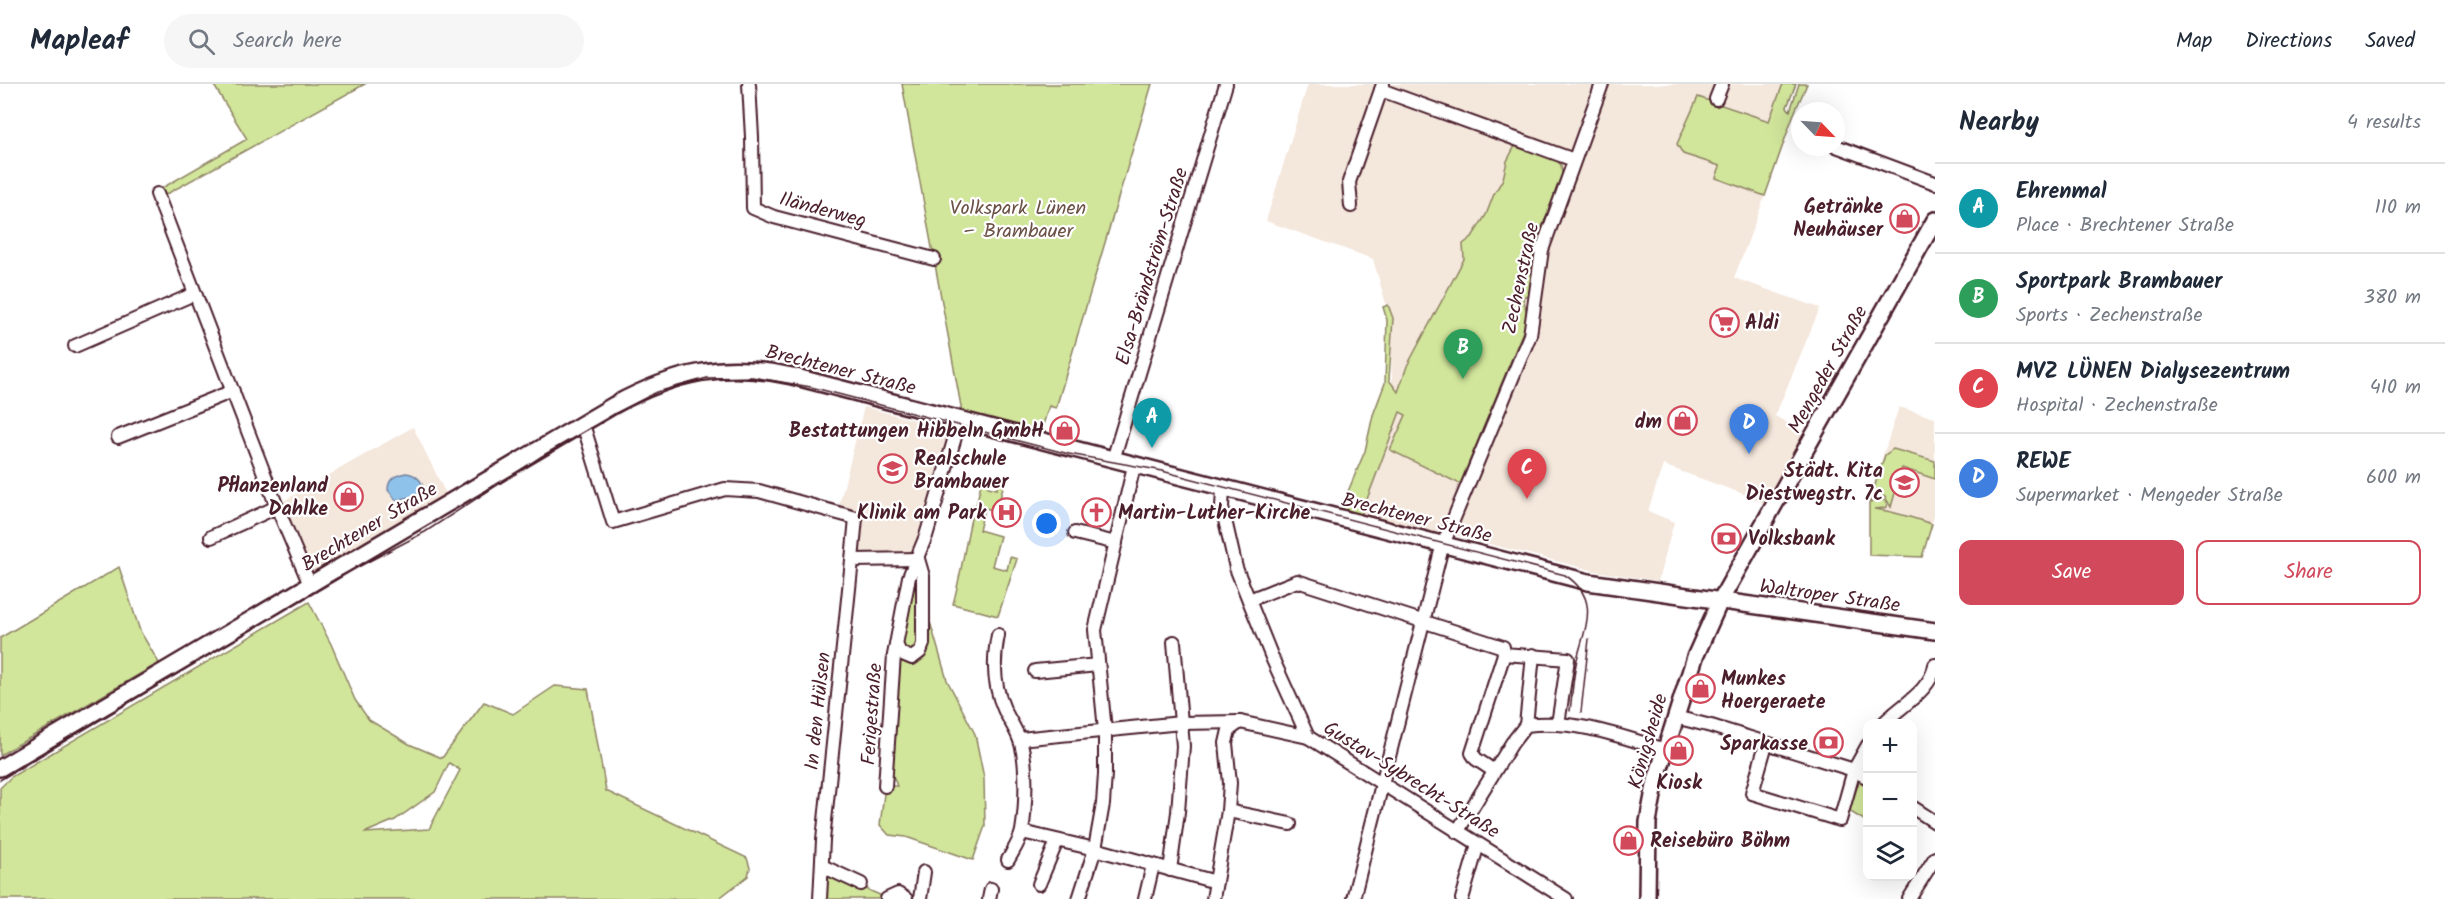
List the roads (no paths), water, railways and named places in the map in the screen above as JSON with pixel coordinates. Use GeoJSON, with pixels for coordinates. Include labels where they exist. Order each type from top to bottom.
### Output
{"type":"FeatureCollection","features":[{"type":"Feature","properties":{"kind":"main road","name":"Mengeder Straße"},"geometry":{"type":"LineString","coordinates":[[1720,602],[1935,220]]}},
{"type":"Feature","properties":{"kind":"main road","name":"Brechtener Straße"},"geometry":{"type":"LineString","coordinates":[[0,768],[630,397],[689,373],[729,369],[760,370],[792,376],[1598,584],[1720,602]]}},
{"type":"Feature","properties":{"kind":"main road","name":"Waltroper Straße"},"geometry":{"type":"LineString","coordinates":[[1720,602],[1935,631]]}},
{"type":"Feature","properties":{"kind":"main road","name":"Königsheide"},"geometry":{"type":"LineString","coordinates":[[1647,899],[1649,816],[1665,750],[1695,657],[1720,602]]}},
{"type":"Feature","properties":{"kind":"street","name":"Iländerweg"},"geometry":{"type":"LineString","coordinates":[[749,84],[753,208],[774,217],[934,259]]}},
{"type":"Feature","properties":{"kind":"street","name":"Elsa-Brändström-Straße"},"geometry":{"type":"LineString","coordinates":[[1113,460],[1226,84]]}},
{"type":"Feature","properties":{"kind":"street","name":"Zechenstraße"},"geometry":{"type":"LineString","coordinates":[[1353,899],[1443,545],[1530,335],[1542,250],[1602,84]]}},
{"type":"Feature","properties":{"kind":"street"},"geometry":{"type":"LineString","coordinates":[[1716,99],[1722,84]]}},
{"type":"Feature","properties":{"kind":"street"},"geometry":{"type":"LineString","coordinates":[[1351,206],[1349,182],[1382,87],[1574,160]]}},
{"type":"Feature","properties":{"kind":"street"},"geometry":{"type":"LineString","coordinates":[[1845,149],[1935,183]]}},
{"type":"Feature","properties":{"kind":"street"},"geometry":{"type":"LineString","coordinates":[[157,194],[277,507],[310,585]]}},
{"type":"Feature","properties":{"kind":"street"},"geometry":{"type":"LineString","coordinates":[[75,346],[194,294]]}},
{"type":"Feature","properties":{"kind":"street"},"geometry":{"type":"LineString","coordinates":[[118,437],[233,391]]}},
{"type":"Feature","properties":{"kind":"street","name":"Ferigestraße"},"geometry":{"type":"LineString","coordinates":[[885,786],[896,644],[909,577],[918,559],[960,420]]}},
{"type":"Feature","properties":{"kind":"street","name":"In den Hülsen"},"geometry":{"type":"LineString","coordinates":[[583,424],[613,522],[725,489],[759,491],[856,518],[820,899]]}},
{"type":"Feature","properties":{"kind":"street"},"geometry":{"type":"LineString","coordinates":[[1079,899],[1095,849],[1103,804],[1105,730],[1095,630],[1134,466]]}},
{"type":"Feature","properties":{"kind":"street","name":"Gustav-Sybrecht-Straße"},"geometry":{"type":"LineString","coordinates":[[1223,489],[1222,507],[1236,568],[1273,660],[1308,737],[1566,899]]}},
{"type":"Feature","properties":{"kind":"street"},"geometry":{"type":"LineString","coordinates":[[211,537],[277,507]]}},
{"type":"Feature","properties":{"kind":"street"},"geometry":{"type":"LineString","coordinates":[[1076,533],[1116,543]]}},
{"type":"Feature","properties":{"kind":"street"},"geometry":{"type":"LineString","coordinates":[[852,560],[918,559]]}},
{"type":"Feature","properties":{"kind":"street","name":"Ferigestraße"},"geometry":{"type":"LineString","coordinates":[[896,644],[905,656],[912,658],[920,652],[924,634],[924,597],[922,566],[918,559]]}},
{"type":"Feature","properties":{"kind":"street"},"geometry":{"type":"LineString","coordinates":[[1249,600],[1297,581],[1503,650],[1568,658],[1558,724]]}},
{"type":"Feature","properties":{"kind":"street"},"geometry":{"type":"LineString","coordinates":[[998,635],[994,673],[1003,706],[1020,739],[1023,755],[1022,832],[1008,860]]}},
{"type":"Feature","properties":{"kind":"street"},"geometry":{"type":"LineString","coordinates":[[1170,870],[1183,746],[1174,642]]}},
{"type":"Feature","properties":{"kind":"street"},"geometry":{"type":"LineString","coordinates":[[1494,771],[1476,759],[1473,753],[1503,650]]}},
{"type":"Feature","properties":{"kind":"street"},"geometry":{"type":"LineString","coordinates":[[1526,725],[1533,655]]}},
{"type":"Feature","properties":{"kind":"street"},"geometry":{"type":"LineString","coordinates":[[1035,671],[1098,665]]}},
{"type":"Feature","properties":{"kind":"street"},"geometry":{"type":"LineString","coordinates":[[1888,719],[1929,681],[1935,665]]}},
{"type":"Feature","properties":{"kind":"street"},"geometry":{"type":"LineString","coordinates":[[1676,717],[1854,770],[1863,775]]}},
{"type":"Feature","properties":{"kind":"street"},"geometry":{"type":"LineString","coordinates":[[1020,739],[1180,723],[1240,722],[1308,737]]}},
{"type":"Feature","properties":{"kind":"street"},"geometry":{"type":"LineString","coordinates":[[1213,899],[1228,811],[1230,783],[1226,743],[1230,730],[1240,722]]}},
{"type":"Feature","properties":{"kind":"street"},"geometry":{"type":"LineString","coordinates":[[1457,832],[1520,729],[1526,725],[1558,724],[1592,728],[1665,750]]}},
{"type":"Feature","properties":{"kind":"street"},"geometry":{"type":"LineString","coordinates":[[1766,744],[1752,793],[1840,819],[1854,770],[1863,754]]}},
{"type":"Feature","properties":{"kind":"street"},"geometry":{"type":"LineString","coordinates":[[1917,810],[1935,822]]}},
{"type":"Feature","properties":{"kind":"street"},"geometry":{"type":"LineString","coordinates":[[1228,811],[1290,824]]}},
{"type":"Feature","properties":{"kind":"street"},"geometry":{"type":"LineString","coordinates":[[1022,832],[1216,882]]}},
{"type":"Feature","properties":{"kind":"street"},"geometry":{"type":"LineString","coordinates":[[1039,884],[1057,841]]}},
{"type":"Feature","properties":{"kind":"street"},"geometry":{"type":"LineString","coordinates":[[1462,899],[1478,844]]}},
{"type":"Feature","properties":{"kind":"street"},"geometry":{"type":"LineString","coordinates":[[1909,899],[1935,858]]}},
{"type":"Feature","properties":{"kind":"street"},"geometry":{"type":"LineString","coordinates":[[1145,899],[1154,865]]}},
{"type":"Feature","properties":{"kind":"street"},"geometry":{"type":"LineString","coordinates":[[822,866],[861,884]]}},
{"type":"Feature","properties":{"kind":"street"},"geometry":{"type":"LineString","coordinates":[[920,899],[924,872]]}},
{"type":"Feature","properties":{"kind":"street"},"geometry":{"type":"LineString","coordinates":[[887,899],[898,894],[906,899]]}},
{"type":"Feature","properties":{"kind":"water"},"geometry":{"type":"Polygon","coordinates":[[[406,473],[420,480],[424,494],[396,500],[388,490],[389,483],[396,476],[406,473]]]}},
{"type":"Feature","properties":{"kind":"tram line"},"geometry":{"type":"LineString","coordinates":[[0,780],[337,578],[425,532],[542,456],[616,413],[657,392],[707,378],[752,377],[811,387],[1069,454],[1158,470],[1565,575],[1577,585],[1587,605],[1586,627],[1576,664],[1570,711]]}},
{"type":"Feature","properties":{"kind":"tram line"},"geometry":{"type":"LineString","coordinates":[[1581,712],[1589,639]]}},
{"type":"Feature","properties":{"kind":"place","name":"Getränke Neuhäuser"},"geometry":{"type":"Point","coordinates":[1904,218]}},
{"type":"Feature","properties":{"kind":"place","name":"Aldi"},"geometry":{"type":"Point","coordinates":[1724,322]}},
{"type":"Feature","properties":{"kind":"place","name":"Sportpark Brambauer"},"geometry":{"type":"Point","coordinates":[1463,379]}},
{"type":"Feature","properties":{"kind":"place","name":"dm"},"geometry":{"type":"Point","coordinates":[1683,421]}},
{"type":"Feature","properties":{"kind":"place","name":"Bestattungen Hibbeln GmbH"},"geometry":{"type":"Point","coordinates":[1065,430]}},
{"type":"Feature","properties":{"kind":"place","name":"Ehrenmal"},"geometry":{"type":"Point","coordinates":[1152,448]}},
{"type":"Feature","properties":{"kind":"place","name":"REWE"},"geometry":{"type":"Point","coordinates":[1749,454]}},
{"type":"Feature","properties":{"kind":"place","name":"Realschule Brambauer"},"geometry":{"type":"Point","coordinates":[893,469]}},
{"type":"Feature","properties":{"kind":"place","name":"Städt. Kita Diestwegstr. 7c"},"geometry":{"type":"Point","coordinates":[1904,482]}},
{"type":"Feature","properties":{"kind":"place","name":"Pflanzenland Dahlke"},"geometry":{"type":"Point","coordinates":[349,497]}},
{"type":"Feature","properties":{"kind":"place","name":"MVZ LÜNEN Dialysezentrum"},"geometry":{"type":"Point","coordinates":[1527,499]}},
{"type":"Feature","properties":{"kind":"place","name":"Klinik am Park"},"geometry":{"type":"Point","coordinates":[1007,512]}},
{"type":"Feature","properties":{"kind":"place","name":"Martin-Luther-Kirche"},"geometry":{"type":"Point","coordinates":[1097,512]}},
{"type":"Feature","properties":{"kind":"place","name":"Volksbank"},"geometry":{"type":"Point","coordinates":[1727,538]}},
{"type":"Feature","properties":{"kind":"place","name":"Munkes Hoergeraete"},"geometry":{"type":"Point","coordinates":[1700,689]}},
{"type":"Feature","properties":{"kind":"place","name":"Sparkasse"},"geometry":{"type":"Point","coordinates":[1829,743]}},
{"type":"Feature","properties":{"kind":"place","name":"Kiosk"},"geometry":{"type":"Point","coordinates":[1679,751]}},
{"type":"Feature","properties":{"kind":"place","name":"Reisebüro Böhm"},"geometry":{"type":"Point","coordinates":[1629,840]}},
{"type":"Feature","properties":{"kind":"park label","name":"Volkspark Lünen – Brambauer"},"geometry":{"type":"Point","coordinates":[1018,218]}}]}
